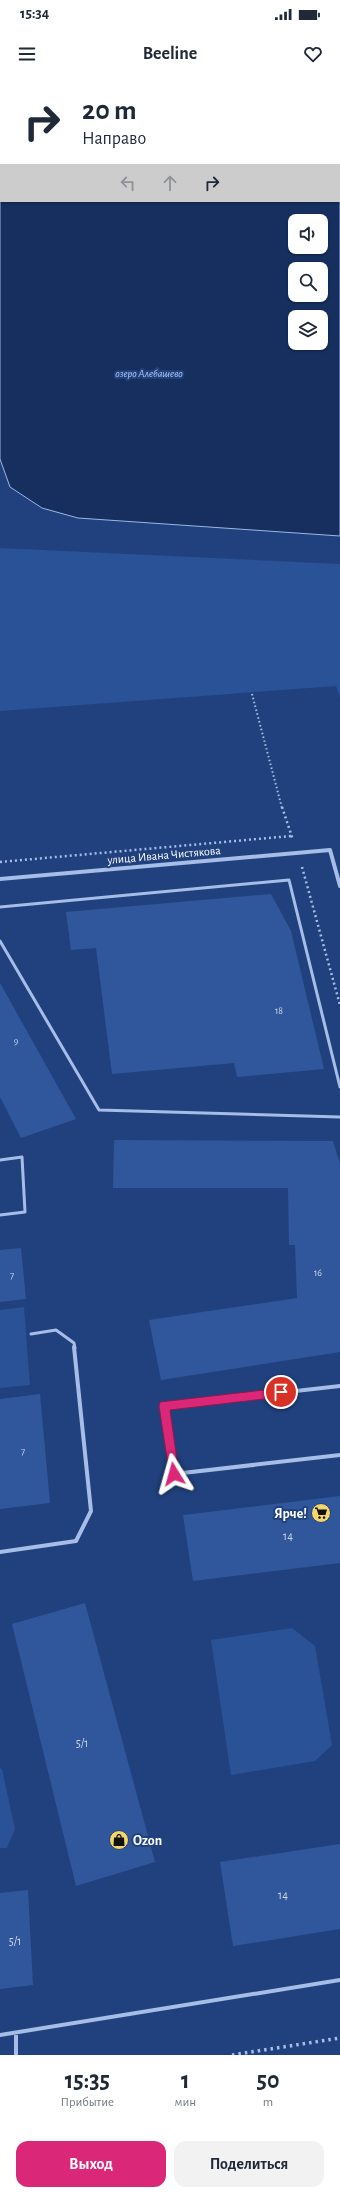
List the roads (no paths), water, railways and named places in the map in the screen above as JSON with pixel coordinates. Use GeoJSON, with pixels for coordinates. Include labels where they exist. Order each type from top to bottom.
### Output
{"type":"FeatureCollection","features":[{"type":"Feature","properties":{"kind":"street","name":"улица Ивана Чистякова"},"geometry":{"type":"LineString","coordinates":[[0,879],[330,850],[340,886]]}},
{"type":"Feature","properties":{"kind":"lane"},"geometry":{"type":"LineString","coordinates":[[0,907],[289,880],[340,1087]]}},
{"type":"Feature","properties":{"kind":"lane"},"geometry":{"type":"LineString","coordinates":[[0,941],[99,1110],[340,1117]]}},
{"type":"Feature","properties":{"kind":"lane"},"geometry":{"type":"LineString","coordinates":[[0,1160],[22,1157],[25,1212],[0,1215]]}},
{"type":"Feature","properties":{"kind":"lane"},"geometry":{"type":"LineString","coordinates":[[0,1552],[76,1541],[91,1511],[74,1343],[56,1330],[31,1334]]}},
{"type":"Feature","properties":{"kind":"lane"},"geometry":{"type":"LineString","coordinates":[[340,1386],[164,1406],[174,1474],[340,1455]]}},
{"type":"Feature","properties":{"kind":"lane"},"geometry":{"type":"LineString","coordinates":[[0,2035],[340,1980]]}},
{"type":"Feature","properties":{"kind":"lane"},"geometry":{"type":"LineString","coordinates":[[16,2033],[16,2055]]}},
{"type":"Feature","properties":{"kind":"water","name":"озеро Алебашево"},"geometry":{"type":"Polygon","coordinates":[[[0,202],[340,202],[340,536],[78,518],[42,508],[10,487],[0,459],[0,202]]]}},
{"type":"Feature","properties":{"kind":"place","name":"Ярче!"},"geometry":{"type":"Point","coordinates":[321,1513]}},
{"type":"Feature","properties":{"kind":"place","name":"Ozon"},"geometry":{"type":"Point","coordinates":[119,1840]}}]}
